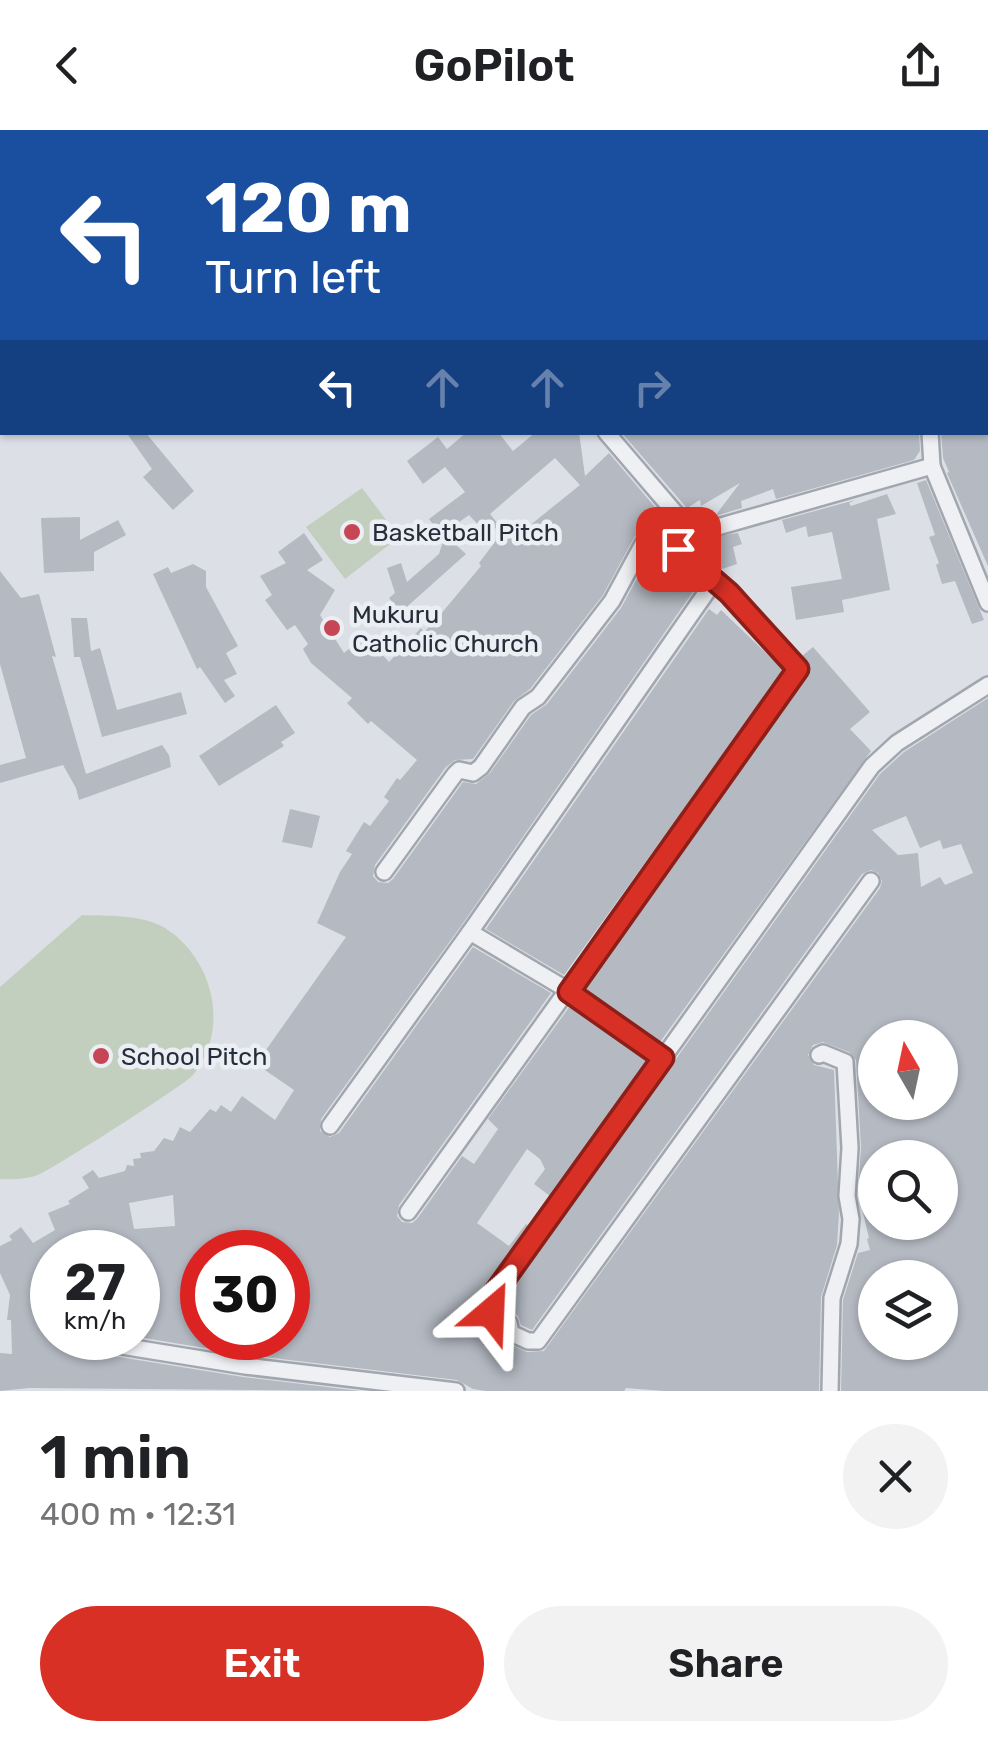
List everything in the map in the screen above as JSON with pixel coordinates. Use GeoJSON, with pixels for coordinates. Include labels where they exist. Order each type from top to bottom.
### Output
{"type":"FeatureCollection","features":[{"type":"Feature","properties":{"kind":"street"},"geometry":{"type":"LineString","coordinates":[[609,435],[677,515],[699,529],[722,526],[932,466]]}},
{"type":"Feature","properties":{"kind":"street"},"geometry":{"type":"LineString","coordinates":[[930,435],[932,466],[988,602]]}},
{"type":"Feature","properties":{"kind":"street"},"geometry":{"type":"LineString","coordinates":[[384,872],[455,774],[459,770],[473,774],[481,767],[523,708],[538,697],[612,601],[644,542],[658,531],[674,530],[677,515]]}},
{"type":"Feature","properties":{"kind":"street"},"geometry":{"type":"LineString","coordinates":[[408,1212],[798,669],[719,584],[658,531]]}},
{"type":"Feature","properties":{"kind":"street"},"geometry":{"type":"LineString","coordinates":[[330,1126],[708,590],[719,584]]}},
{"type":"Feature","properties":{"kind":"street"},"geometry":{"type":"LineString","coordinates":[[870,882],[538,1340],[512,1334],[509,1323],[491,1312],[489,1301],[882,753],[988,685]]}},
{"type":"Feature","properties":{"kind":"street"},"geometry":{"type":"LineString","coordinates":[[470,932],[569,992],[663,1058]]}},
{"type":"Feature","properties":{"kind":"street"},"geometry":{"type":"LineString","coordinates":[[819,1055],[845,1062],[850,1148],[849,1244],[832,1298],[830,1391]]}},
{"type":"Feature","properties":{"kind":"street"},"geometry":{"type":"LineString","coordinates":[[160,1352],[456,1391]]}},
{"type":"Feature","properties":{"kind":"green space","name":"Basketball Pitch"},"geometry":{"type":"Polygon","coordinates":[[[362,488],[399,537],[345,579],[306,527],[362,488]]]}},
{"type":"Feature","properties":{"kind":"green space","name":"School Pitch"},"geometry":{"type":"Polygon","coordinates":[[[82,915],[146,920],[182,941],[195,957],[211,996],[211,1037],[205,1057],[193,1075],[91,1144],[38,1175],[0,1179],[0,987],[82,915]]]}},
{"type":"Feature","properties":{"kind":"building"},"geometry":{"type":"Polygon","coordinates":[[[128,435],[147,435],[194,491],[173,510],[143,477],[152,469],[128,435]]]}},
{"type":"Feature","properties":{"kind":"building"},"geometry":{"type":"Polygon","coordinates":[[[463,435],[500,435],[513,451],[532,435],[579,435],[585,476],[609,453],[665,519],[652,522],[635,536],[603,595],[530,689],[514,701],[473,759],[455,760],[446,767],[375,865],[373,876],[378,882],[393,879],[463,782],[476,784],[490,773],[531,715],[547,704],[621,608],[653,549],[658,546],[699,583],[461,926],[321,1119],[320,1131],[330,1137],[339,1133],[473,947],[551,993],[399,1205],[397,1216],[402,1222],[417,1219],[462,1156],[474,1164],[498,1129],[488,1119],[570,1006],[647,1061],[550,1196],[534,1184],[545,1169],[527,1149],[477,1223],[509,1246],[526,1224],[529,1226],[482,1291],[480,1311],[506,1343],[527,1352],[544,1351],[880,888],[878,873],[871,870],[862,874],[532,1330],[521,1325],[518,1316],[502,1302],[880,774],[904,752],[988,698],[988,1391],[841,1391],[843,1300],[858,1253],[870,1250],[867,1240],[958,1240],[958,1140],[861,1140],[859,1120],[958,1120],[958,1020],[858,1020],[858,1095],[856,1060],[849,1052],[823,1042],[813,1045],[808,1055],[814,1065],[834,1070],[839,1213],[837,1245],[821,1297],[819,1391],[486,1391],[457,1380],[289,1360],[310,1360],[310,1230],[180,1230],[180,1344],[160,1341],[160,1230],[55,1230],[48,1213],[70,1204],[68,1201],[89,1188],[82,1177],[93,1170],[99,1178],[125,1171],[127,1165],[134,1166],[133,1159],[141,1158],[140,1153],[154,1151],[164,1138],[173,1141],[180,1127],[190,1132],[210,1109],[216,1112],[221,1105],[231,1112],[242,1096],[275,1120],[294,1090],[256,1064],[346,937],[317,923],[352,854],[346,851],[364,822],[370,826],[389,801],[384,797],[397,778],[400,780],[417,760],[371,721],[368,724],[347,703],[352,698],[311,663],[303,649],[308,644],[295,625],[287,630],[265,600],[272,595],[260,576],[286,563],[278,552],[304,533],[323,560],[307,570],[335,590],[320,615],[344,653],[360,640],[363,643],[368,639],[389,662],[421,628],[424,632],[435,621],[481,566],[479,563],[504,530],[513,539],[580,485],[555,458],[490,514],[499,525],[488,535],[469,515],[441,535],[429,519],[465,492],[445,467],[423,484],[407,461],[438,437],[447,449],[463,435]],[[906,816],[872,830],[898,855],[918,853],[921,887],[940,877],[945,885],[973,873],[961,844],[943,849],[940,840],[920,848],[906,816]],[[173,1195],[129,1203],[134,1229],[175,1226],[173,1195]]]}},
{"type":"Feature","properties":{"kind":"building"},"geometry":{"type":"Polygon","coordinates":[[[624,435],[919,435],[920,451],[914,460],[776,499],[773,489],[741,501],[742,508],[715,516],[740,483],[701,506],[700,500],[687,508],[624,435]]]}},
{"type":"Feature","properties":{"kind":"building"},"geometry":{"type":"Polygon","coordinates":[[[941,435],[988,435],[988,566],[947,473],[941,435]]]}},
{"type":"Feature","properties":{"kind":"building"},"geometry":{"type":"Polygon","coordinates":[[[926,480],[984,620],[972,624],[955,581],[942,584],[929,537],[935,535],[917,483],[926,480]]]}},
{"type":"Feature","properties":{"kind":"building"},"geometry":{"type":"Polygon","coordinates":[[[887,494],[896,514],[877,519],[890,590],[842,600],[844,612],[796,620],[791,587],[842,579],[832,532],[808,537],[806,526],[786,533],[782,520],[887,494]]]}},
{"type":"Feature","properties":{"kind":"building"},"geometry":{"type":"Polygon","coordinates":[[[80,517],[80,540],[118,520],[126,535],[94,552],[94,571],[44,573],[41,518],[80,517]]]}},
{"type":"Feature","properties":{"kind":"building"},"geometry":{"type":"Polygon","coordinates":[[[738,533],[742,544],[733,547],[737,564],[719,570],[692,545],[696,539],[738,533]]]}},
{"type":"Feature","properties":{"kind":"building"},"geometry":{"type":"Polygon","coordinates":[[[445,535],[466,554],[401,612],[389,598],[395,593],[387,568],[401,563],[407,582],[439,554],[445,535]]]}},
{"type":"Feature","properties":{"kind":"building"},"geometry":{"type":"Polygon","coordinates":[[[193,564],[206,571],[206,587],[238,646],[226,653],[237,674],[224,680],[235,696],[225,703],[200,667],[197,669],[153,574],[168,567],[171,573],[193,564]]]}},
{"type":"Feature","properties":{"kind":"building"},"geometry":{"type":"Polygon","coordinates":[[[0,571],[21,598],[39,594],[56,657],[52,656],[86,774],[162,745],[171,767],[79,800],[63,765],[0,783],[0,765],[26,758],[0,664],[0,571]]]}},
{"type":"Feature","properties":{"kind":"building"},"geometry":{"type":"Polygon","coordinates":[[[709,609],[717,615],[721,610],[784,670],[564,975],[486,929],[709,609]]]}},
{"type":"Feature","properties":{"kind":"building"},"geometry":{"type":"Polygon","coordinates":[[[71,618],[87,618],[91,651],[100,648],[117,710],[181,692],[187,714],[102,737],[80,657],[74,657],[71,618]]]}},
{"type":"Feature","properties":{"kind":"building"},"geometry":{"type":"Polygon","coordinates":[[[813,647],[870,712],[850,729],[871,751],[660,1042],[583,987],[807,676],[809,667],[802,656],[813,647]]]}},
{"type":"Feature","properties":{"kind":"building"},"geometry":{"type":"Polygon","coordinates":[[[276,705],[295,733],[281,742],[284,746],[219,786],[199,756],[276,705]]]}},
{"type":"Feature","properties":{"kind":"building"},"geometry":{"type":"Polygon","coordinates":[[[290,809],[320,816],[312,848],[282,842],[290,809]]]}},
{"type":"Feature","properties":{"kind":"building"},"geometry":{"type":"Polygon","coordinates":[[[21,1227],[30,1239],[30,1360],[138,1360],[360,1391],[0,1391],[0,1353],[12,1354],[11,1320],[7,1320],[10,1295],[0,1273],[0,1246],[12,1240],[9,1236],[21,1227]]]}},
{"type":"Feature","properties":{"kind":"place","name":"Basketball Pitch"},"geometry":{"type":"Point","coordinates":[352,532]}},
{"type":"Feature","properties":{"kind":"place","name":"Mukuru Catholic Church"},"geometry":{"type":"Point","coordinates":[332,628]}},
{"type":"Feature","properties":{"kind":"place","name":"School Pitch"},"geometry":{"type":"Point","coordinates":[101,1056]}},
{"type":"Feature","properties":{"kind":"route"},"geometry":{"type":"LineString","coordinates":[[491,1312],[491,1298],[663,1058],[569,992],[798,669],[729,593],[678,549]]}}]}
